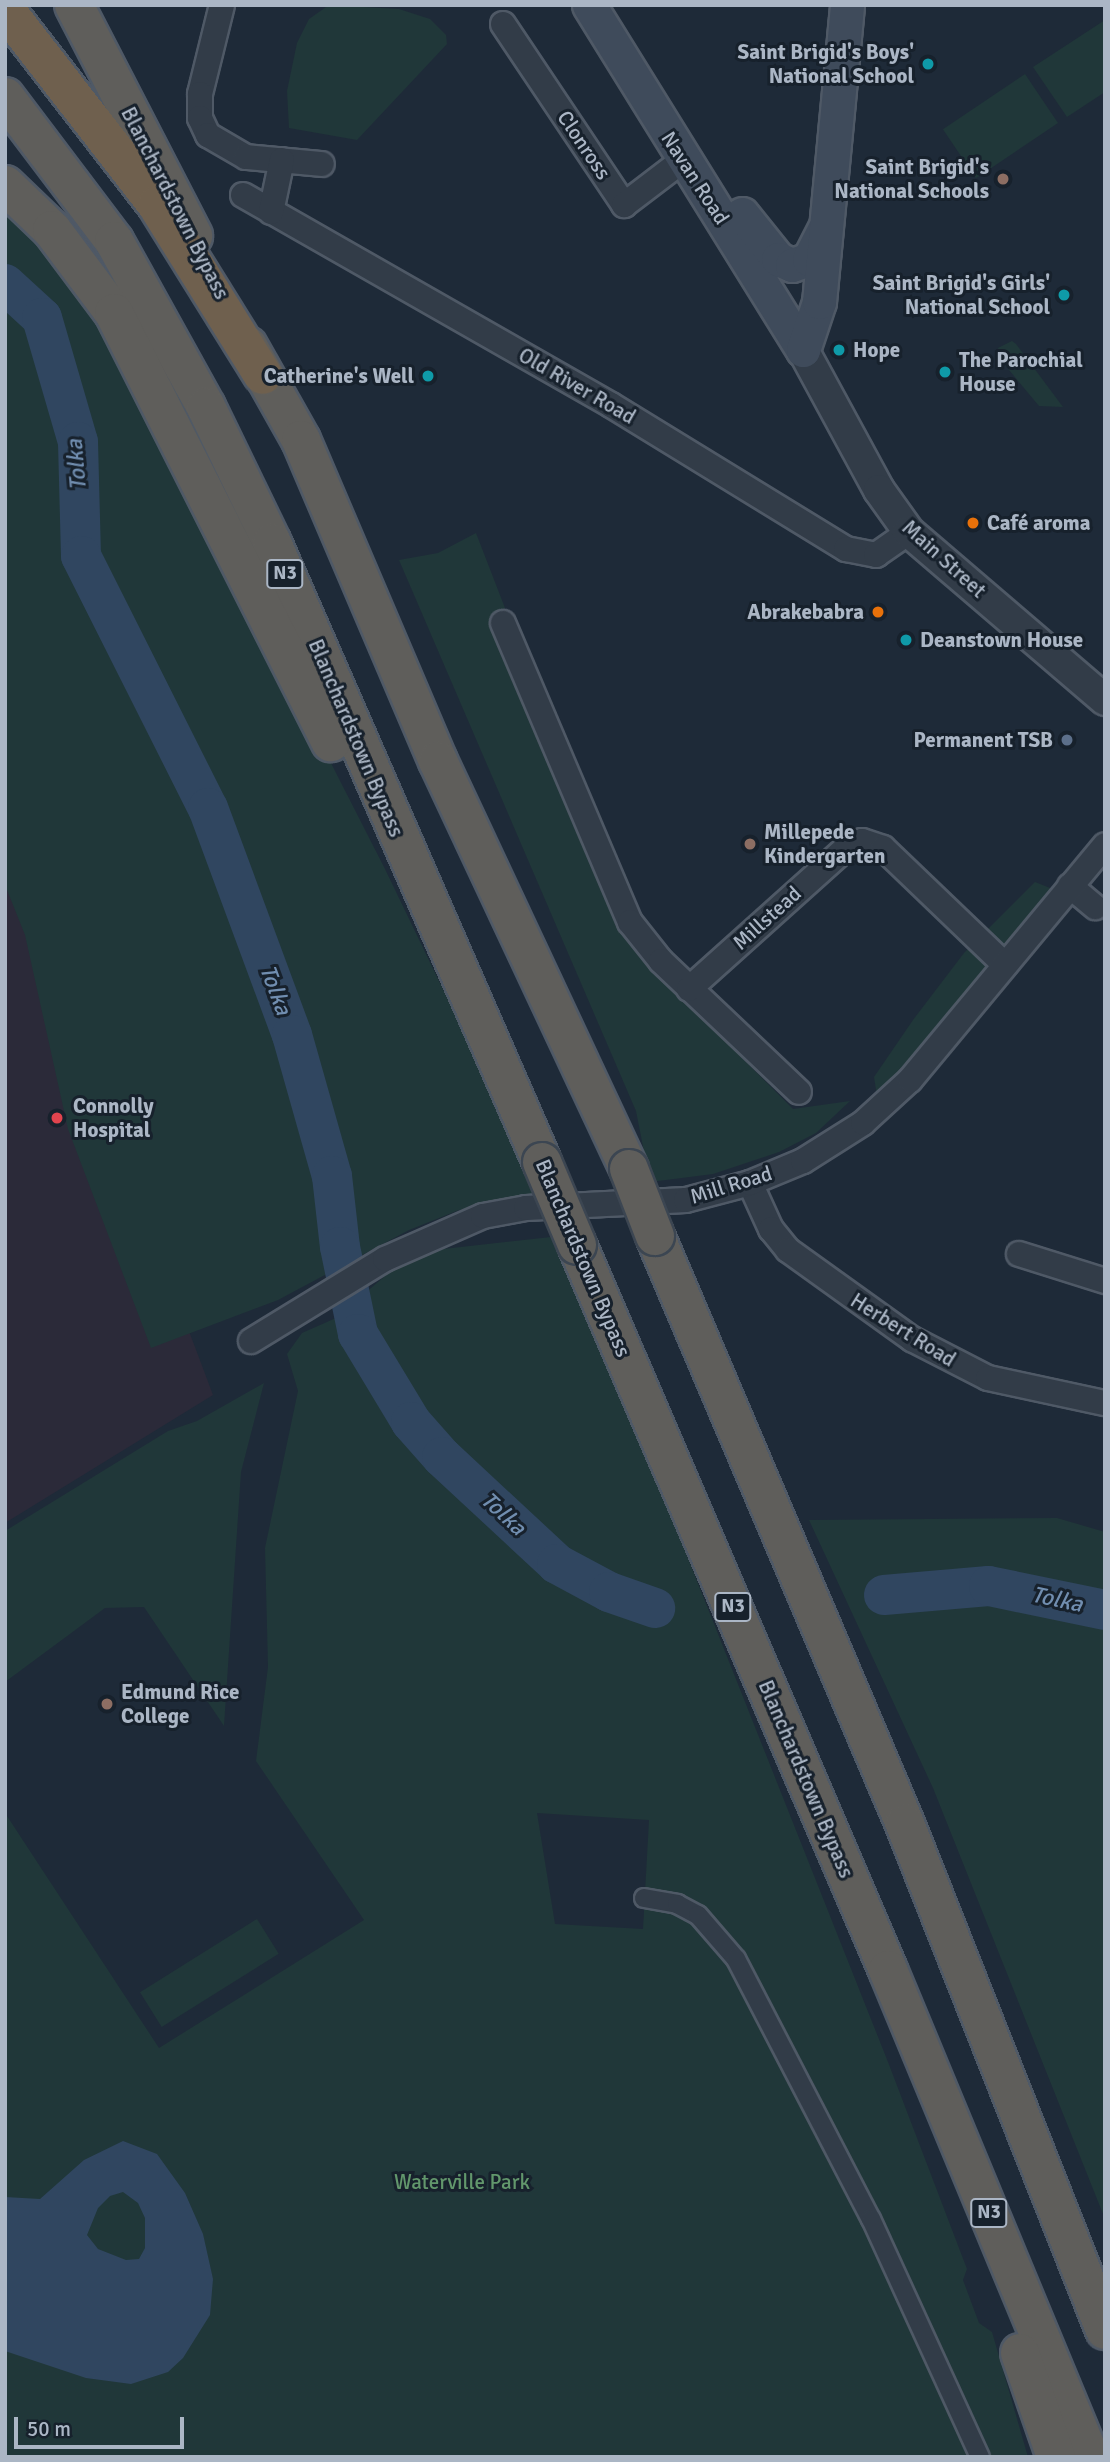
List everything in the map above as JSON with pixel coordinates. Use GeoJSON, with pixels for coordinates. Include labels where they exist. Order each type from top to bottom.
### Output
{"type":"FeatureCollection","features":[{"type":"Feature","properties":{"kind":"highway","name":"Blanchardstown Bypass"},"geometry":{"type":"LineString","coordinates":[[74,5],[93,48],[263,375],[301,440],[438,761],[629,1169],[905,1824],[1105,2330]]}},
{"type":"Feature","properties":{"kind":"highway"},"geometry":{"type":"LineString","coordinates":[[93,48],[94,19],[99,5]]}},
{"type":"Feature","properties":{"kind":"highway"},"geometry":{"type":"LineString","coordinates":[[5,9],[111,139],[157,205],[263,375]]}},
{"type":"Feature","properties":{"kind":"highway","name":"Blanchardstown Bypass"},"geometry":{"type":"LineString","coordinates":[[5,97],[114,241],[205,407],[272,543],[542,1162],[888,1970],[1090,2457]]}},
{"type":"Feature","properties":{"kind":"highway","name":"N3"},"geometry":{"type":"LineString","coordinates":[[5,185],[52,230],[114,313],[440,966],[507,1082]]}},
{"type":"Feature","properties":{"kind":"highway"},"geometry":{"type":"LineString","coordinates":[[905,1824],[949,1897],[1105,2271]]}},
{"type":"Feature","properties":{"kind":"highway"},"geometry":{"type":"LineString","coordinates":[[888,1970],[1056,2457]]}},
{"type":"Feature","properties":{"kind":"main road","name":"Navan Road"},"geometry":{"type":"LineString","coordinates":[[589,5],[803,350]]}},
{"type":"Feature","properties":{"kind":"main road"},"geometry":{"type":"LineString","coordinates":[[803,350],[819,302],[847,5]]}},
{"type":"Feature","properties":{"kind":"main road"},"geometry":{"type":"LineString","coordinates":[[683,160],[716,179],[766,246],[784,263],[809,259],[828,217]]}},
{"type":"Feature","properties":{"kind":"street"},"geometry":{"type":"LineString","coordinates":[[222,5],[208,48],[200,118],[208,135],[221,145],[246,157],[322,164]]}},
{"type":"Feature","properties":{"kind":"street","name":"Clonross"},"geometry":{"type":"LineString","coordinates":[[503,24],[624,205],[683,160]]}},
{"type":"Feature","properties":{"kind":"street"},"geometry":{"type":"LineString","coordinates":[[271,212],[282,160]]}},
{"type":"Feature","properties":{"kind":"street","name":"Old River Road"},"geometry":{"type":"LineString","coordinates":[[243,195],[611,405],[846,549],[876,555],[909,532]]}},
{"type":"Feature","properties":{"kind":"street","name":"Main Street"},"geometry":{"type":"LineString","coordinates":[[803,350],[879,490],[909,532],[1105,700]]}},
{"type":"Feature","properties":{"kind":"street"},"geometry":{"type":"LineString","coordinates":[[503,623],[621,905],[661,961],[799,1092]]}},
{"type":"Feature","properties":{"kind":"street","name":"Millstead"},"geometry":{"type":"LineString","coordinates":[[689,989],[847,847],[862,841],[883,848],[1005,965]]}},
{"type":"Feature","properties":{"kind":"street","name":"Mill Road"},"geometry":{"type":"LineString","coordinates":[[251,1341],[385,1259],[483,1216],[526,1208],[686,1200],[750,1183],[803,1161],[871,1117],[910,1080],[1105,845]]}},
{"type":"Feature","properties":{"kind":"street"},"geometry":{"type":"LineString","coordinates":[[1070,886],[1095,907]]}},
{"type":"Feature","properties":{"kind":"street","name":"Herbert Road"},"geometry":{"type":"LineString","coordinates":[[750,1183],[771,1228],[788,1250],[902,1333],[988,1378],[1105,1403]]}},
{"type":"Feature","properties":{"kind":"street"},"geometry":{"type":"LineString","coordinates":[[1019,1254],[1103,1276]]}},
{"type":"Feature","properties":{"kind":"street"},"geometry":{"type":"LineString","coordinates":[[644,1898],[677,1904],[698,1915],[736,1959],[871,2219],[980,2457]]}},
{"type":"Feature","properties":{"kind":"shaded area","name":"Connolly Hospital"},"geometry":{"type":"Polygon","coordinates":[[[5,841],[213,1395],[5,1523],[5,841]]]}},
{"type":"Feature","properties":{"kind":"green space"},"geometry":{"type":"Polygon","coordinates":[[[329,5],[399,9],[430,19],[446,35],[447,44],[357,140],[289,128],[287,91],[297,43],[309,19],[329,5]]]}},
{"type":"Feature","properties":{"kind":"green space"},"geometry":{"type":"Polygon","coordinates":[[[1105,20],[1105,92],[1067,117],[1033,67],[1105,20]]]}},
{"type":"Feature","properties":{"kind":"green space"},"geometry":{"type":"Polygon","coordinates":[[[1025,74],[1058,123],[976,178],[943,129],[1025,74]]]}},
{"type":"Feature","properties":{"kind":"green space"},"geometry":{"type":"Polygon","coordinates":[[[5,203],[75,284],[175,457],[385,869],[544,1199],[459,1210],[409,1230],[278,1300],[151,1348],[68,1129],[25,935],[5,885],[5,203]]]}},
{"type":"Feature","properties":{"kind":"green space"},"geometry":{"type":"Polygon","coordinates":[[[1012,341],[1063,407],[1039,406],[999,358],[998,348],[1012,341]]]}},
{"type":"Feature","properties":{"kind":"green space"},"geometry":{"type":"Polygon","coordinates":[[[476,533],[505,608],[490,616],[561,787],[655,971],[793,1109],[850,1101],[816,1133],[779,1152],[713,1174],[650,1182],[636,1111],[399,560],[438,553],[476,533]]]}},
{"type":"Feature","properties":{"kind":"green space"},"geometry":{"type":"Polygon","coordinates":[[[1035,882],[1055,890],[877,1096],[874,1077],[913,1020],[964,953],[1035,882]]]}},
{"type":"Feature","properties":{"kind":"green space","name":"Waterville Park"},"geometry":{"type":"Polygon","coordinates":[[[560,1236],[888,2062],[967,2269],[963,2280],[979,2323],[992,2332],[1028,2457],[5,2457],[5,1813],[159,2048],[364,1920],[256,1761],[268,1667],[265,1548],[298,1391],[287,1354],[302,1333],[336,1318],[399,1264],[443,1249],[560,1236]],[[537,1813],[555,1924],[643,1929],[649,1820],[537,1813]]]}},
{"type":"Feature","properties":{"kind":"green space"},"geometry":{"type":"Polygon","coordinates":[[[264,1383],[241,1472],[224,1726],[144,1607],[105,1608],[5,1682],[5,1531],[168,1431],[197,1421],[264,1383]]]}},
{"type":"Feature","properties":{"kind":"green space"},"geometry":{"type":"Polygon","coordinates":[[[1057,1518],[1105,1532],[1105,2219],[933,1788],[809,1520],[1057,1518]]]}},
{"type":"Feature","properties":{"kind":"green space"},"geometry":{"type":"Polygon","coordinates":[[[257,1919],[279,1954],[162,2027],[140,1992],[257,1919]]]}},
{"type":"Feature","properties":{"kind":"water"},"geometry":{"type":"Polygon","coordinates":[[[123,2141],[157,2154],[185,2193],[203,2234],[213,2279],[210,2315],[183,2358],[168,2372],[131,2384],[86,2378],[5,2351],[5,2197],[40,2199],[84,2160],[123,2141]],[[123,2192],[110,2196],[98,2208],[87,2235],[98,2249],[126,2260],[139,2259],[145,2248],[145,2218],[138,2203],[123,2192]]]}},
{"type":"Feature","properties":{"kind":"waterway","name":"Tolka"},"geometry":{"type":"LineString","coordinates":[[5,284],[42,318],[78,442],[81,556],[208,808],[292,1035],[332,1176],[340,1247],[358,1334],[411,1422],[442,1457],[557,1564],[609,1592],[655,1608]]}},
{"type":"Feature","properties":{"kind":"waterway","name":"Tolka"},"geometry":{"type":"LineString","coordinates":[[884,1595],[989,1586],[1105,1610]]}},
{"type":"Feature","properties":{"kind":"place","name":"Saint Brigid's Boys' National School"},"geometry":{"type":"Point","coordinates":[928,64]}},
{"type":"Feature","properties":{"kind":"place","name":"Saint Brigid's National Schools"},"geometry":{"type":"Point","coordinates":[1003,179]}},
{"type":"Feature","properties":{"kind":"place","name":"Saint Brigid's Girls' National School"},"geometry":{"type":"Point","coordinates":[1064,295]}},
{"type":"Feature","properties":{"kind":"place","name":"Hope"},"geometry":{"type":"Point","coordinates":[839,350]}},
{"type":"Feature","properties":{"kind":"place","name":"The Parochial House"},"geometry":{"type":"Point","coordinates":[945,372]}},
{"type":"Feature","properties":{"kind":"place","name":"Catherine's Well"},"geometry":{"type":"Point","coordinates":[428,376]}},
{"type":"Feature","properties":{"kind":"place","name":"Café aroma"},"geometry":{"type":"Point","coordinates":[973,523]}},
{"type":"Feature","properties":{"kind":"place","name":"Abrakebabra"},"geometry":{"type":"Point","coordinates":[878,612]}},
{"type":"Feature","properties":{"kind":"place","name":"Deanstown House"},"geometry":{"type":"Point","coordinates":[906,640]}},
{"type":"Feature","properties":{"kind":"place","name":"Permanent TSB"},"geometry":{"type":"Point","coordinates":[1067,740]}},
{"type":"Feature","properties":{"kind":"place","name":"Millepede Kindergarten"},"geometry":{"type":"Point","coordinates":[750,844]}},
{"type":"Feature","properties":{"kind":"place","name":"Connolly Hospital"},"geometry":{"type":"Point","coordinates":[57,1118]}},
{"type":"Feature","properties":{"kind":"place","name":"Edmund Rice College"},"geometry":{"type":"Point","coordinates":[107,1704]}}]}
